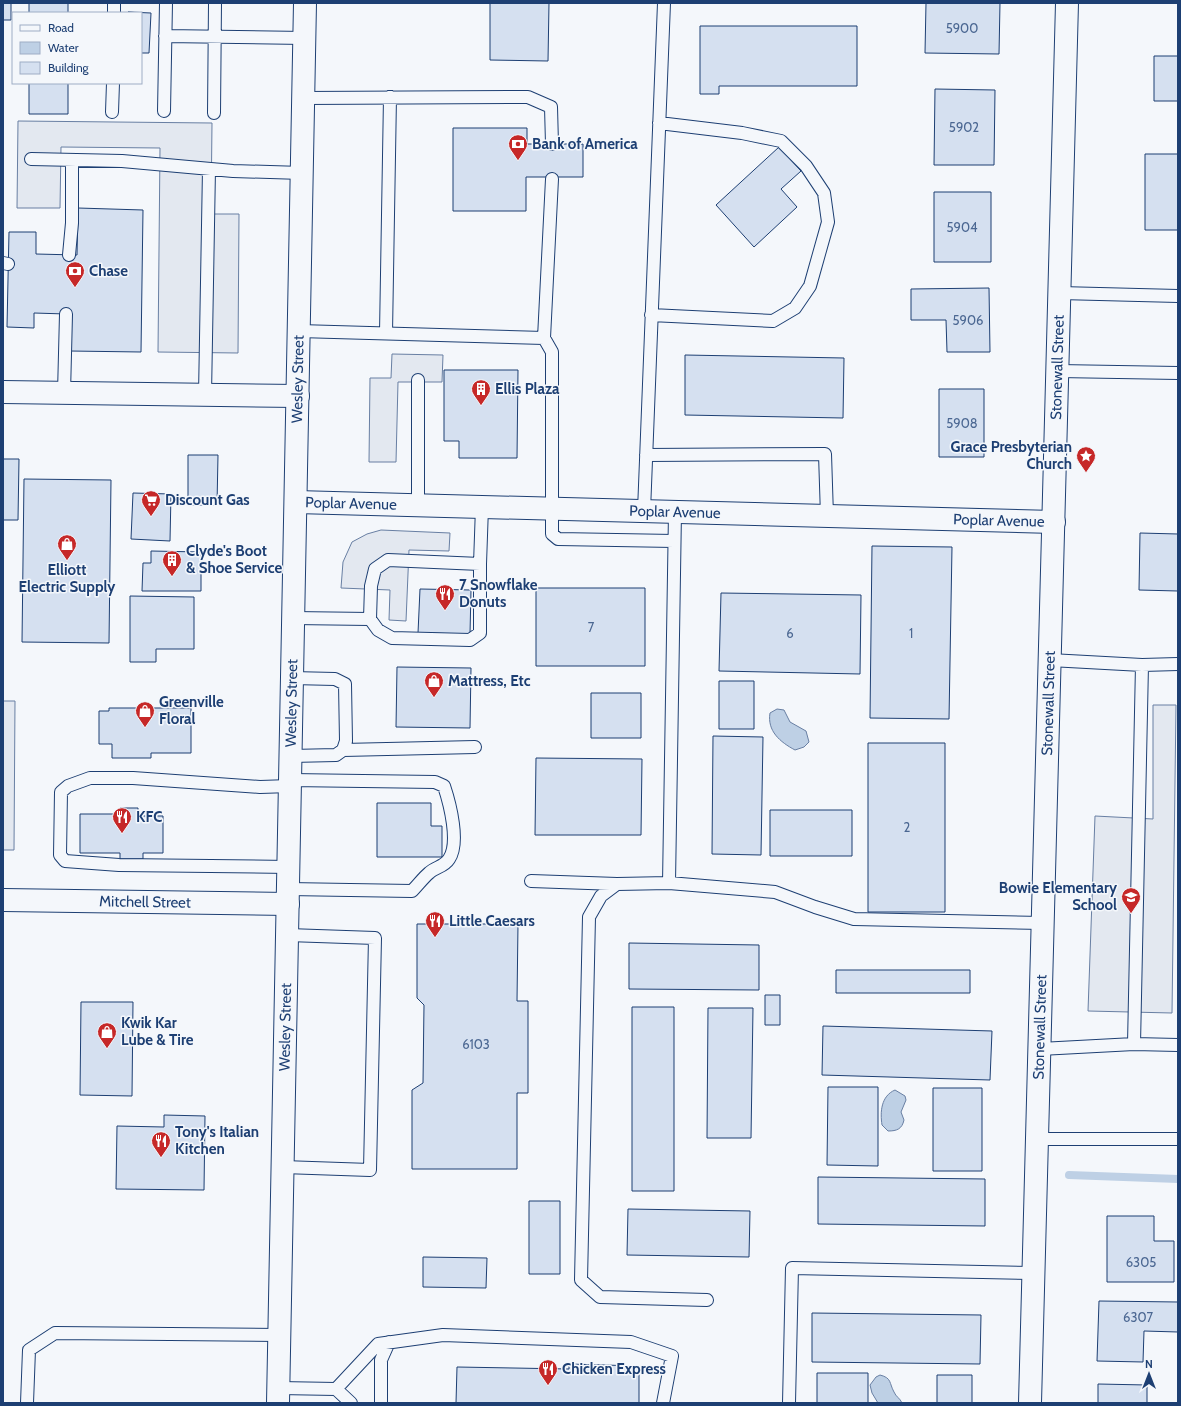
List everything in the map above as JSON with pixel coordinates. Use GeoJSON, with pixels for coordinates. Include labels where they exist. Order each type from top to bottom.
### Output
{"type":"FeatureCollection","features":[{"type":"Feature","properties":{"kind":"street","name":"Wesley Street"},"geometry":{"type":"LineString","coordinates":[[279,1396],[305,3]]}},
{"type":"Feature","properties":{"kind":"street","name":"Stonewall Street"},"geometry":{"type":"LineString","coordinates":[[1030,1403],[1067,3]]}},
{"type":"Feature","properties":{"kind":"street"},"geometry":{"type":"LineString","coordinates":[[3,392],[298,396]]}},
{"type":"Feature","properties":{"kind":"street","name":"Poplar Avenue"},"geometry":{"type":"LineString","coordinates":[[296,502],[1054,522]]}},
{"type":"Feature","properties":{"kind":"street","name":"Mitchell Street"},"geometry":{"type":"LineString","coordinates":[[3,900],[288,896]]}},
{"type":"Feature","properties":{"kind":"lane"},"geometry":{"type":"LineString","coordinates":[[164,111],[166,3]]}},
{"type":"Feature","properties":{"kind":"lane"},"geometry":{"type":"LineString","coordinates":[[214,113],[215,3]]}},
{"type":"Feature","properties":{"kind":"lane"},"geometry":{"type":"LineString","coordinates":[[644,511],[664,3]]}},
{"type":"Feature","properties":{"kind":"lane"},"geometry":{"type":"LineString","coordinates":[[165,36],[304,38]]}},
{"type":"Feature","properties":{"kind":"lane"},"geometry":{"type":"LineString","coordinates":[[112,84],[112,112]]}},
{"type":"Feature","properties":{"kind":"lane"},"geometry":{"type":"LineString","coordinates":[[303,98],[528,97],[550,107],[552,144]]}},
{"type":"Feature","properties":{"kind":"lane"},"geometry":{"type":"LineString","coordinates":[[386,333],[390,98]]}},
{"type":"Feature","properties":{"kind":"lane"},"geometry":{"type":"LineString","coordinates":[[651,315],[772,321],[795,308],[810,286],[828,222],[824,193],[806,166],[781,141],[742,132],[659,123]]}},
{"type":"Feature","properties":{"kind":"lane"},"geometry":{"type":"LineString","coordinates":[[31,159],[122,162],[209,169],[302,173]]}},
{"type":"Feature","properties":{"kind":"lane"},"geometry":{"type":"LineString","coordinates":[[69,255],[72,223],[72,160]]}},
{"type":"Feature","properties":{"kind":"lane"},"geometry":{"type":"LineString","coordinates":[[205,395],[209,169]]}},
{"type":"Feature","properties":{"kind":"lane"},"geometry":{"type":"LineString","coordinates":[[552,178],[544,338],[552,352],[552,534],[558,539],[674,540]]}},
{"type":"Feature","properties":{"kind":"lane"},"geometry":{"type":"LineString","coordinates":[[1060,293],[1178,296]]}},
{"type":"Feature","properties":{"kind":"lane"},"geometry":{"type":"LineString","coordinates":[[64,393],[66,314]]}},
{"type":"Feature","properties":{"kind":"lane"},"geometry":{"type":"LineString","coordinates":[[299,331],[544,338]]}},
{"type":"Feature","properties":{"kind":"lane"},"geometry":{"type":"LineString","coordinates":[[1058,371],[1178,373]]}},
{"type":"Feature","properties":{"kind":"lane"},"geometry":{"type":"LineString","coordinates":[[418,380],[418,505]]}},
{"type":"Feature","properties":{"kind":"lane"},"geometry":{"type":"LineString","coordinates":[[646,456],[825,454],[827,516]]}},
{"type":"Feature","properties":{"kind":"lane"},"geometry":{"type":"LineString","coordinates":[[480,564],[388,560],[375,569],[371,586],[370,618],[378,630],[392,638],[470,640],[480,633],[482,507]]}},
{"type":"Feature","properties":{"kind":"lane"},"geometry":{"type":"LineString","coordinates":[[669,883],[675,512]]}},
{"type":"Feature","properties":{"kind":"lane"},"geometry":{"type":"LineString","coordinates":[[294,618],[370,618]]}},
{"type":"Feature","properties":{"kind":"lane"},"geometry":{"type":"LineString","coordinates":[[1050,660],[1178,664]]}},
{"type":"Feature","properties":{"kind":"lane"},"geometry":{"type":"LineString","coordinates":[[1134,1044],[1142,664]]}},
{"type":"Feature","properties":{"kind":"lane"},"geometry":{"type":"LineString","coordinates":[[291,756],[336,755],[342,750],[346,741],[345,684],[335,678],[292,678]]}},
{"type":"Feature","properties":{"kind":"lane"},"geometry":{"type":"LineString","coordinates":[[342,750],[475,747]]}},
{"type":"Feature","properties":{"kind":"lane"},"geometry":{"type":"LineString","coordinates":[[288,896],[412,891],[430,872],[441,867],[449,859],[453,849],[452,817],[444,786],[435,782],[290,783],[260,787],[133,778],[90,778],[68,786],[61,792],[60,855],[65,861],[119,865],[289,867]]}},
{"type":"Feature","properties":{"kind":"lane"},"geometry":{"type":"LineString","coordinates":[[531,881],[617,884],[669,883],[776,892],[815,907],[854,919],[1042,923]]}},
{"type":"Feature","properties":{"kind":"lane"},"geometry":{"type":"LineString","coordinates":[[617,884],[601,896],[589,917],[582,1280],[600,1297],[707,1300]]}},
{"type":"Feature","properties":{"kind":"lane"},"geometry":{"type":"LineString","coordinates":[[283,1167],[370,1170],[375,938],[288,935]]}},
{"type":"Feature","properties":{"kind":"lane"},"geometry":{"type":"LineString","coordinates":[[1040,1049],[1134,1044],[1178,1045]]}},
{"type":"Feature","properties":{"kind":"lane"},"geometry":{"type":"LineString","coordinates":[[1037,1139],[1178,1139]]}},
{"type":"Feature","properties":{"kind":"lane"},"geometry":{"type":"LineString","coordinates":[[789,1403],[792,1268],[1034,1273]]}},
{"type":"Feature","properties":{"kind":"lane"},"geometry":{"type":"LineString","coordinates":[[27,1403],[29,1350],[55,1333],[280,1335]]}},
{"type":"Feature","properties":{"kind":"lane"},"geometry":{"type":"LineString","coordinates":[[279,1396],[336,1389],[378,1344],[443,1335],[630,1342],[672,1356],[662,1403]]}},
{"type":"Feature","properties":{"kind":"lane"},"geometry":{"type":"LineString","coordinates":[[380,1403],[381,1360],[389,1342]]}},
{"type":"Feature","properties":{"kind":"lane"},"geometry":{"type":"LineString","coordinates":[[336,1389],[351,1403]]}},
{"type":"Feature","properties":{"kind":"shaded area"},"geometry":{"type":"Polygon","coordinates":[[[18,121],[212,123],[211,214],[239,214],[238,353],[158,352],[160,148],[61,147],[60,208],[17,208],[18,121]]]}},
{"type":"Feature","properties":{"kind":"shaded area"},"geometry":{"type":"Polygon","coordinates":[[[392,354],[443,355],[442,382],[398,382],[396,462],[369,462],[370,378],[391,378],[392,354]]]}},
{"type":"Feature","properties":{"kind":"shaded area"},"geometry":{"type":"Polygon","coordinates":[[[381,530],[450,533],[449,551],[409,550],[406,621],[389,620],[390,590],[341,588],[343,562],[352,542],[367,534],[381,530]]]}},
{"type":"Feature","properties":{"kind":"shaded area"},"geometry":{"type":"Polygon","coordinates":[[[3,701],[15,701],[14,850],[3,850],[3,701]]]}},
{"type":"Feature","properties":{"kind":"shaded area"},"geometry":{"type":"Polygon","coordinates":[[[1153,705],[1176,705],[1172,1013],[1088,1011],[1095,816],[1153,819],[1153,705]]]}},
{"type":"Feature","properties":{"kind":"water"},"geometry":{"type":"Polygon","coordinates":[[[777,709],[784,710],[790,722],[806,731],[809,742],[804,747],[795,750],[780,740],[773,731],[770,713],[777,709]]]}},
{"type":"Feature","properties":{"kind":"water"},"geometry":{"type":"Polygon","coordinates":[[[895,1090],[905,1096],[906,1100],[901,1112],[904,1120],[899,1129],[888,1131],[882,1125],[882,1105],[887,1096],[895,1090]]]}},
{"type":"Feature","properties":{"kind":"water"},"geometry":{"type":"Polygon","coordinates":[[[880,1375],[884,1376],[890,1381],[892,1389],[902,1403],[878,1403],[872,1393],[870,1385],[876,1377],[880,1375]]]}},
{"type":"Feature","properties":{"kind":"building"},"geometry":{"type":"Polygon","coordinates":[[[3,3],[11,3],[11,20],[3,20],[3,3]]]}},
{"type":"Feature","properties":{"kind":"building"},"geometry":{"type":"Polygon","coordinates":[[[29,3],[68,3],[68,12],[29,12],[29,3]]]}},
{"type":"Feature","properties":{"kind":"building"},"geometry":{"type":"Polygon","coordinates":[[[490,3],[549,3],[548,61],[490,60],[490,3]]]}},
{"type":"Feature","properties":{"kind":"building"},"geometry":{"type":"Polygon","coordinates":[[[926,3],[1000,3],[999,54],[925,53],[926,3]]]}},
{"type":"Feature","properties":{"kind":"building"},"geometry":{"type":"Polygon","coordinates":[[[142,13],[151,13],[149,53],[142,53],[142,13]]]}},
{"type":"Feature","properties":{"kind":"building"},"geometry":{"type":"Polygon","coordinates":[[[700,26],[857,26],[857,86],[719,86],[719,94],[700,94],[700,26]]]}},
{"type":"Feature","properties":{"kind":"building"},"geometry":{"type":"Polygon","coordinates":[[[1154,56],[1178,56],[1178,101],[1154,101],[1154,56]]]}},
{"type":"Feature","properties":{"kind":"building"},"geometry":{"type":"Polygon","coordinates":[[[29,84],[68,84],[68,114],[29,114],[29,84]]]}},
{"type":"Feature","properties":{"kind":"building"},"geometry":{"type":"Polygon","coordinates":[[[935,89],[995,90],[994,165],[934,165],[935,89]]]}},
{"type":"Feature","properties":{"kind":"building","name":"Bank of America"},"geometry":{"type":"Polygon","coordinates":[[[453,128],[527,128],[527,144],[583,144],[583,177],[526,177],[526,211],[453,211],[453,128]]]}},
{"type":"Feature","properties":{"kind":"building"},"geometry":{"type":"Polygon","coordinates":[[[779,147],[801,171],[781,189],[797,207],[754,247],[716,205],[779,147]]]}},
{"type":"Feature","properties":{"kind":"building"},"geometry":{"type":"Polygon","coordinates":[[[1145,154],[1178,154],[1178,230],[1145,230],[1145,154]]]}},
{"type":"Feature","properties":{"kind":"building"},"geometry":{"type":"Polygon","coordinates":[[[934,192],[991,192],[991,262],[934,262],[934,192]]]}},
{"type":"Feature","properties":{"kind":"building","name":"Chase"},"geometry":{"type":"Polygon","coordinates":[[[78,208],[143,210],[141,352],[70,351],[66,314],[34,313],[34,328],[7,327],[9,232],[36,232],[36,254],[77,255],[78,208]]]}},
{"type":"Feature","properties":{"kind":"building"},"geometry":{"type":"Polygon","coordinates":[[[989,288],[990,352],[947,352],[946,320],[911,320],[911,289],[989,288]]]}},
{"type":"Feature","properties":{"kind":"building"},"geometry":{"type":"Polygon","coordinates":[[[685,355],[844,358],[843,418],[685,415],[685,355]]]}},
{"type":"Feature","properties":{"kind":"building","name":"Ellis Plaza"},"geometry":{"type":"Polygon","coordinates":[[[444,370],[518,370],[517,458],[459,458],[459,441],[444,441],[444,370]]]}},
{"type":"Feature","properties":{"kind":"building"},"geometry":{"type":"Polygon","coordinates":[[[939,389],[984,389],[984,457],[939,457],[939,389]]]}},
{"type":"Feature","properties":{"kind":"building"},"geometry":{"type":"Polygon","coordinates":[[[188,455],[218,455],[217,505],[188,505],[188,455]]]}},
{"type":"Feature","properties":{"kind":"building"},"geometry":{"type":"Polygon","coordinates":[[[3,459],[19,459],[18,520],[3,520],[3,459]]]}},
{"type":"Feature","properties":{"kind":"building","name":"Elliott Electric Supply"},"geometry":{"type":"Polygon","coordinates":[[[24,479],[111,480],[109,643],[22,642],[24,479]]]}},
{"type":"Feature","properties":{"kind":"building","name":"Discount Gas"},"geometry":{"type":"Polygon","coordinates":[[[133,493],[171,494],[170,541],[131,539],[133,493]]]}},
{"type":"Feature","properties":{"kind":"building"},"geometry":{"type":"Polygon","coordinates":[[[1140,533],[1178,534],[1178,591],[1139,590],[1140,533]]]}},
{"type":"Feature","properties":{"kind":"building"},"geometry":{"type":"Polygon","coordinates":[[[872,546],[952,547],[949,719],[870,718],[872,546]]]}},
{"type":"Feature","properties":{"kind":"building","name":"Clyde's Boot & Shoe Service"},"geometry":{"type":"Polygon","coordinates":[[[151,551],[201,552],[201,591],[142,591],[143,563],[151,563],[151,551]]]}},
{"type":"Feature","properties":{"kind":"building"},"geometry":{"type":"Polygon","coordinates":[[[536,588],[645,588],[645,666],[536,666],[536,588]]]}},
{"type":"Feature","properties":{"kind":"building","name":"7 Snowflake Donuts"},"geometry":{"type":"Polygon","coordinates":[[[420,589],[471,590],[470,634],[418,633],[420,589]]]}},
{"type":"Feature","properties":{"kind":"building"},"geometry":{"type":"Polygon","coordinates":[[[721,593],[861,595],[860,674],[719,671],[721,593]]]}},
{"type":"Feature","properties":{"kind":"building"},"geometry":{"type":"Polygon","coordinates":[[[130,596],[194,597],[194,649],[156,649],[156,662],[130,662],[130,596]]]}},
{"type":"Feature","properties":{"kind":"building","name":"Mattress, Etc"},"geometry":{"type":"Polygon","coordinates":[[[397,667],[471,668],[470,728],[396,727],[397,667]]]}},
{"type":"Feature","properties":{"kind":"building"},"geometry":{"type":"Polygon","coordinates":[[[719,681],[754,681],[754,729],[719,729],[719,681]]]}},
{"type":"Feature","properties":{"kind":"building"},"geometry":{"type":"Polygon","coordinates":[[[591,693],[641,693],[641,738],[591,738],[591,693]]]}},
{"type":"Feature","properties":{"kind":"building","name":"Greenville Floral"},"geometry":{"type":"Polygon","coordinates":[[[109,708],[191,708],[191,753],[151,753],[151,758],[112,758],[112,744],[99,744],[99,711],[109,711],[109,708]]]}},
{"type":"Feature","properties":{"kind":"building"},"geometry":{"type":"Polygon","coordinates":[[[713,736],[763,737],[761,855],[712,854],[713,736]]]}},
{"type":"Feature","properties":{"kind":"building"},"geometry":{"type":"Polygon","coordinates":[[[868,743],[945,743],[945,912],[868,912],[868,743]]]}},
{"type":"Feature","properties":{"kind":"building"},"geometry":{"type":"Polygon","coordinates":[[[536,758],[642,759],[641,835],[535,835],[536,758]]]}},
{"type":"Feature","properties":{"kind":"building"},"geometry":{"type":"Polygon","coordinates":[[[377,803],[431,803],[431,826],[442,826],[442,857],[377,857],[377,803]]]}},
{"type":"Feature","properties":{"kind":"building","name":"KFC"},"geometry":{"type":"Polygon","coordinates":[[[120,808],[138,808],[138,816],[163,816],[163,853],[143,853],[143,859],[120,859],[120,853],[80,853],[80,814],[120,814],[120,808]]]}},
{"type":"Feature","properties":{"kind":"building"},"geometry":{"type":"Polygon","coordinates":[[[770,810],[852,810],[852,856],[770,856],[770,810]]]}},
{"type":"Feature","properties":{"kind":"building"},"geometry":{"type":"Polygon","coordinates":[[[417,924],[518,924],[517,1001],[528,1001],[528,1093],[517,1093],[517,1169],[412,1169],[412,1090],[423,1083],[424,1005],[417,998],[417,924]]]}},
{"type":"Feature","properties":{"kind":"building"},"geometry":{"type":"Polygon","coordinates":[[[629,943],[759,945],[759,990],[629,989],[629,943]]]}},
{"type":"Feature","properties":{"kind":"building"},"geometry":{"type":"Polygon","coordinates":[[[836,970],[970,970],[970,993],[836,993],[836,970]]]}},
{"type":"Feature","properties":{"kind":"building"},"geometry":{"type":"Polygon","coordinates":[[[765,995],[780,995],[780,1025],[765,1025],[765,995]]]}},
{"type":"Feature","properties":{"kind":"building","name":"Kwik Kar Lube & Tire"},"geometry":{"type":"Polygon","coordinates":[[[81,1002],[133,1002],[132,1096],[80,1095],[81,1002]]]}},
{"type":"Feature","properties":{"kind":"building"},"geometry":{"type":"Polygon","coordinates":[[[632,1007],[674,1007],[674,1191],[632,1191],[632,1007]]]}},
{"type":"Feature","properties":{"kind":"building"},"geometry":{"type":"Polygon","coordinates":[[[708,1008],[753,1008],[751,1138],[707,1138],[708,1008]]]}},
{"type":"Feature","properties":{"kind":"building"},"geometry":{"type":"Polygon","coordinates":[[[823,1026],[992,1031],[990,1080],[822,1075],[823,1026]]]}},
{"type":"Feature","properties":{"kind":"building"},"geometry":{"type":"Polygon","coordinates":[[[828,1087],[878,1087],[878,1166],[827,1165],[828,1087]]]}},
{"type":"Feature","properties":{"kind":"building"},"geometry":{"type":"Polygon","coordinates":[[[933,1088],[982,1088],[982,1171],[933,1171],[933,1088]]]}},
{"type":"Feature","properties":{"kind":"building","name":"Tony's Italian Kitchen"},"geometry":{"type":"Polygon","coordinates":[[[164,1115],[205,1116],[204,1190],[116,1189],[117,1126],[164,1127],[164,1115]]]}},
{"type":"Feature","properties":{"kind":"building"},"geometry":{"type":"Polygon","coordinates":[[[818,1177],[985,1179],[985,1226],[818,1224],[818,1177]]]}},
{"type":"Feature","properties":{"kind":"building"},"geometry":{"type":"Polygon","coordinates":[[[529,1201],[560,1201],[560,1274],[529,1274],[529,1201]]]}},
{"type":"Feature","properties":{"kind":"building"},"geometry":{"type":"Polygon","coordinates":[[[628,1209],[750,1211],[749,1257],[627,1255],[628,1209]]]}},
{"type":"Feature","properties":{"kind":"building"},"geometry":{"type":"Polygon","coordinates":[[[1107,1216],[1154,1216],[1154,1241],[1174,1241],[1174,1282],[1107,1282],[1107,1216]]]}},
{"type":"Feature","properties":{"kind":"building"},"geometry":{"type":"Polygon","coordinates":[[[423,1257],[487,1258],[486,1288],[423,1287],[423,1257]]]}},
{"type":"Feature","properties":{"kind":"building"},"geometry":{"type":"Polygon","coordinates":[[[1099,1301],[1178,1302],[1178,1332],[1144,1331],[1143,1362],[1097,1361],[1099,1301]]]}},
{"type":"Feature","properties":{"kind":"building"},"geometry":{"type":"Polygon","coordinates":[[[812,1313],[981,1315],[980,1364],[812,1362],[812,1313]]]}},
{"type":"Feature","properties":{"kind":"building","name":"Chicken Express"},"geometry":{"type":"Polygon","coordinates":[[[569,1364],[639,1366],[639,1403],[456,1403],[457,1367],[569,1369],[569,1364]]]}},
{"type":"Feature","properties":{"kind":"building"},"geometry":{"type":"Polygon","coordinates":[[[817,1373],[868,1373],[868,1403],[817,1403],[817,1373]]]}},
{"type":"Feature","properties":{"kind":"building"},"geometry":{"type":"Polygon","coordinates":[[[937,1375],[972,1375],[972,1403],[937,1403],[937,1375]]]}},
{"type":"Feature","properties":{"kind":"building"},"geometry":{"type":"Polygon","coordinates":[[[1098,1384],[1147,1385],[1147,1403],[1098,1403],[1098,1384]]]}},
{"type":"Feature","properties":{"kind":"waterway"},"geometry":{"type":"LineString","coordinates":[[1069,1175],[1178,1179]]}},
{"type":"Feature","properties":{"kind":"place","name":"Bank of America"},"geometry":{"type":"Point","coordinates":[518,161]}},
{"type":"Feature","properties":{"kind":"place","name":"Chase"},"geometry":{"type":"Point","coordinates":[75,288]}},
{"type":"Feature","properties":{"kind":"place","name":"Ellis Plaza"},"geometry":{"type":"Point","coordinates":[481,406]}},
{"type":"Feature","properties":{"kind":"place","name":"Grace Presbyterian Church"},"geometry":{"type":"Point","coordinates":[1086,473]}},
{"type":"Feature","properties":{"kind":"place","name":"Discount Gas"},"geometry":{"type":"Point","coordinates":[151,517]}},
{"type":"Feature","properties":{"kind":"place","name":"Elliott Electric Supply"},"geometry":{"type":"Point","coordinates":[67,561]}},
{"type":"Feature","properties":{"kind":"place","name":"Clyde's Boot & Shoe Service"},"geometry":{"type":"Point","coordinates":[172,577]}},
{"type":"Feature","properties":{"kind":"place","name":"7 Snowflake Donuts"},"geometry":{"type":"Point","coordinates":[445,611]}},
{"type":"Feature","properties":{"kind":"place","name":"Mattress, Etc"},"geometry":{"type":"Point","coordinates":[434,698]}},
{"type":"Feature","properties":{"kind":"place","name":"Greenville Floral"},"geometry":{"type":"Point","coordinates":[145,728]}},
{"type":"Feature","properties":{"kind":"place","name":"KFC"},"geometry":{"type":"Point","coordinates":[122,834]}},
{"type":"Feature","properties":{"kind":"place","name":"Bowie Elementary School"},"geometry":{"type":"Point","coordinates":[1131,914]}},
{"type":"Feature","properties":{"kind":"place","name":"Little Caesars"},"geometry":{"type":"Point","coordinates":[435,938]}},
{"type":"Feature","properties":{"kind":"place","name":"Kwik Kar Lube & Tire"},"geometry":{"type":"Point","coordinates":[107,1049]}},
{"type":"Feature","properties":{"kind":"place","name":"Tony's Italian Kitchen"},"geometry":{"type":"Point","coordinates":[161,1158]}},
{"type":"Feature","properties":{"kind":"place","name":"Chicken Express"},"geometry":{"type":"Point","coordinates":[548,1386]}}]}
